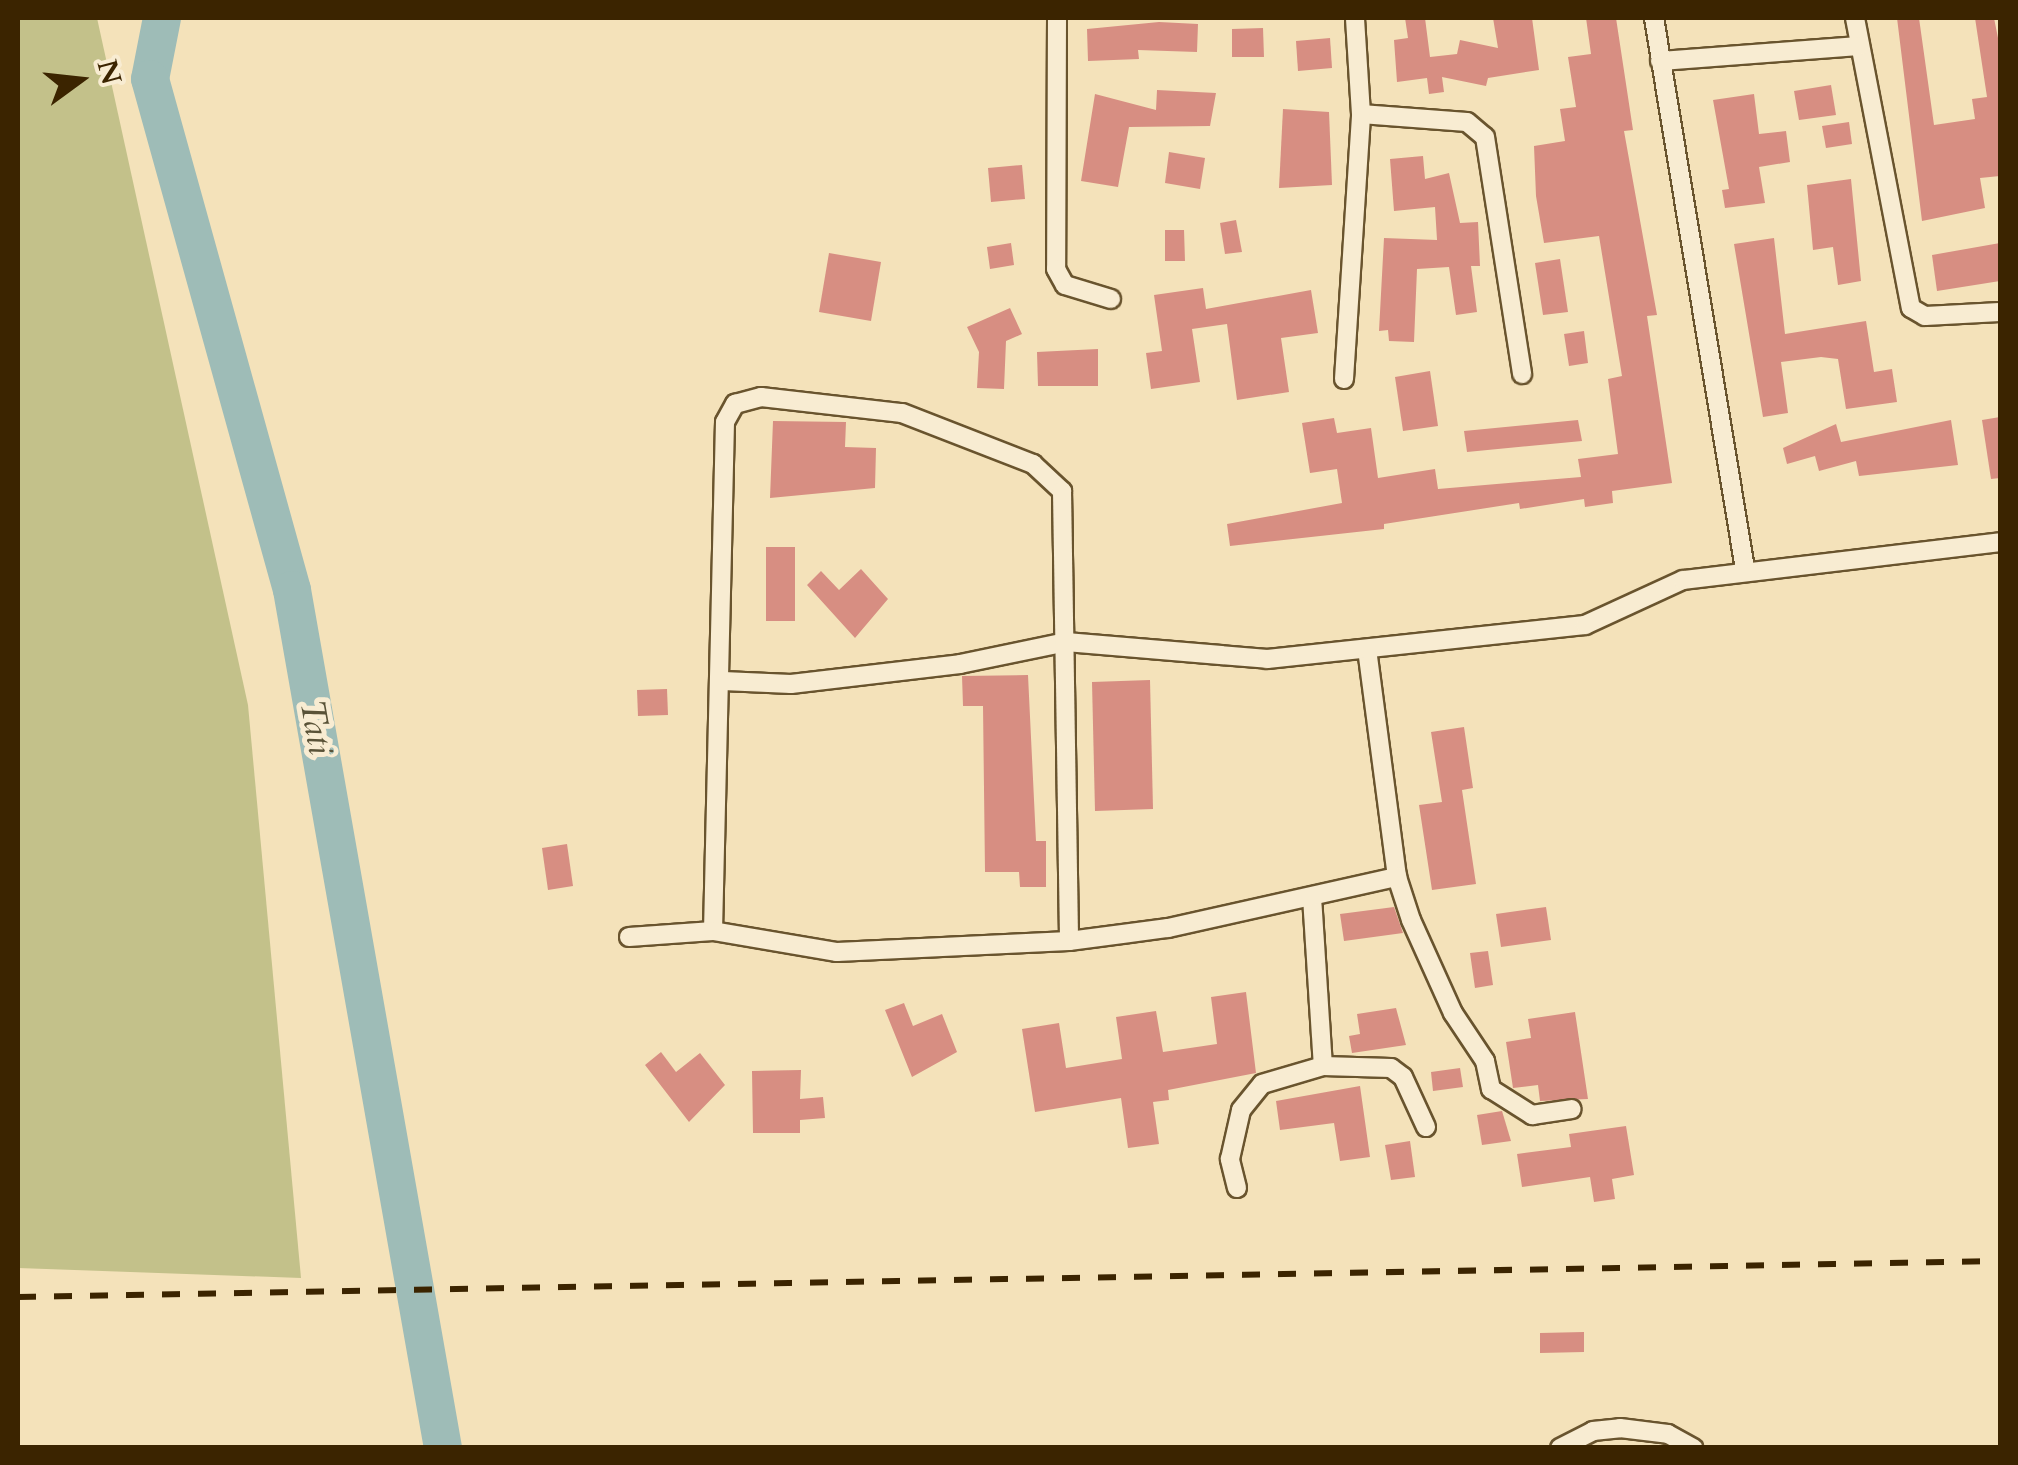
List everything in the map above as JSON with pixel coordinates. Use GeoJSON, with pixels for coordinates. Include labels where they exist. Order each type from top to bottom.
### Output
{"type":"FeatureCollection","features":[{"type":"Feature","properties":{"kind":"street"},"geometry":{"type":"LineString","coordinates":[[1057,18],[1056,269],[1065,285],[1111,300]]}},
{"type":"Feature","properties":{"kind":"street"},"geometry":{"type":"LineString","coordinates":[[1344,378],[1361,114],[1355,18]]}},
{"type":"Feature","properties":{"kind":"street"},"geometry":{"type":"LineString","coordinates":[[1654,18],[1745,569]]}},
{"type":"Feature","properties":{"kind":"street"},"geometry":{"type":"LineString","coordinates":[[1855,18],[1911,308],[1925,316],[2000,312]]}},
{"type":"Feature","properties":{"kind":"street"},"geometry":{"type":"LineString","coordinates":[[1660,61],[1859,46]]}},
{"type":"Feature","properties":{"kind":"street"},"geometry":{"type":"LineString","coordinates":[[1361,114],[1467,122],[1485,137],[1522,374]]}},
{"type":"Feature","properties":{"kind":"street"},"geometry":{"type":"LineString","coordinates":[[713,931],[723,681],[725,422],[735,404],[761,397],[902,413],[969,435],[1054,478],[1065,505],[1069,942]]}},
{"type":"Feature","properties":{"kind":"street"},"geometry":{"type":"LineString","coordinates":[[723,681],[791,684],[960,664],[1066,642],[1267,659],[1367,649],[1585,625],[1683,580],[1745,569],[2000,542]]}},
{"type":"Feature","properties":{"kind":"street"},"geometry":{"type":"LineString","coordinates":[[1367,649],[1396,877],[1452,1013],[1485,1062],[1491,1089],[1532,1114],[1572,1109]]}},
{"type":"Feature","properties":{"kind":"street"},"geometry":{"type":"LineString","coordinates":[[629,937],[713,931],[837,952],[1069,942],[1312,897],[1396,877]]}},
{"type":"Feature","properties":{"kind":"street"},"geometry":{"type":"LineString","coordinates":[[1312,897],[1323,1066]]}},
{"type":"Feature","properties":{"kind":"street"},"geometry":{"type":"LineString","coordinates":[[1237,1188],[1230,1159],[1241,1110],[1262,1084],[1323,1066],[1391,1068],[1403,1077],[1426,1127]]}},
{"type":"Feature","properties":{"kind":"street"},"geometry":{"type":"LineString","coordinates":[[1560,1448],[1593,1431],[1620,1428],[1668,1434],[1692,1448]]}},
{"type":"Feature","properties":{"kind":"shaded area"},"geometry":{"type":"Polygon","coordinates":[[[18,18],[97,18],[248,705],[301,1278],[18,1268],[18,18]]]}},
{"type":"Feature","properties":{"kind":"building"},"geometry":{"type":"Polygon","coordinates":[[[1405,18],[1425,18],[1430,57],[1457,54],[1460,40],[1498,48],[1493,18],[1532,18],[1539,70],[1488,78],[1486,86],[1442,77],[1444,92],[1429,94],[1427,78],[1397,82],[1394,40],[1408,38],[1405,18]]]}},
{"type":"Feature","properties":{"kind":"building"},"geometry":{"type":"Polygon","coordinates":[[[1586,18],[1616,18],[1633,130],[1624,131],[1657,315],[1647,316],[1672,483],[1612,491],[1613,503],[1585,507],[1584,499],[1520,509],[1519,503],[1384,524],[1384,529],[1230,546],[1227,524],[1342,503],[1337,469],[1310,473],[1302,423],[1334,418],[1337,433],[1371,428],[1378,478],[1435,469],[1438,489],[1581,477],[1578,459],[1618,454],[1608,379],[1622,376],[1599,236],[1544,243],[1536,196],[1534,146],[1565,141],[1560,109],[1576,107],[1568,57],[1591,54],[1586,18]]]}},
{"type":"Feature","properties":{"kind":"building"},"geometry":{"type":"Polygon","coordinates":[[[1897,18],[1919,18],[1934,125],[1975,119],[1972,99],[1987,97],[1975,18],[1994,18],[2000,48],[2000,176],[1980,178],[1985,208],[1922,221],[1897,18]]]}},
{"type":"Feature","properties":{"kind":"building"},"geometry":{"type":"Polygon","coordinates":[[[1159,22],[1198,24],[1197,52],[1138,50],[1139,59],[1088,61],[1087,29],[1159,22]]]}},
{"type":"Feature","properties":{"kind":"building"},"geometry":{"type":"Polygon","coordinates":[[[1263,28],[1264,57],[1232,57],[1232,29],[1263,28]]]}},
{"type":"Feature","properties":{"kind":"building"},"geometry":{"type":"Polygon","coordinates":[[[1330,38],[1332,68],[1298,71],[1296,41],[1330,38]]]}},
{"type":"Feature","properties":{"kind":"building"},"geometry":{"type":"Polygon","coordinates":[[[1831,85],[1836,115],[1799,120],[1794,91],[1831,85]]]}},
{"type":"Feature","properties":{"kind":"building"},"geometry":{"type":"Polygon","coordinates":[[[1157,90],[1216,93],[1210,126],[1129,127],[1118,187],[1081,181],[1095,94],[1156,110],[1157,90]]]}},
{"type":"Feature","properties":{"kind":"building"},"geometry":{"type":"Polygon","coordinates":[[[1754,94],[1759,134],[1786,131],[1790,162],[1759,167],[1765,203],[1725,208],[1722,190],[1729,189],[1713,100],[1754,94]]]}},
{"type":"Feature","properties":{"kind":"building"},"geometry":{"type":"Polygon","coordinates":[[[1283,109],[1329,112],[1332,185],[1279,188],[1283,109]]]}},
{"type":"Feature","properties":{"kind":"building"},"geometry":{"type":"Polygon","coordinates":[[[1849,122],[1852,144],[1826,148],[1822,126],[1849,122]]]}},
{"type":"Feature","properties":{"kind":"building"},"geometry":{"type":"Polygon","coordinates":[[[1169,152],[1205,158],[1200,189],[1165,183],[1169,152]]]}},
{"type":"Feature","properties":{"kind":"building"},"geometry":{"type":"Polygon","coordinates":[[[1423,156],[1425,179],[1449,173],[1460,223],[1478,222],[1480,266],[1471,266],[1477,312],[1456,315],[1449,267],[1417,269],[1414,342],[1389,341],[1388,330],[1379,331],[1384,238],[1437,240],[1435,207],[1394,211],[1390,159],[1423,156]]]}},
{"type":"Feature","properties":{"kind":"building"},"geometry":{"type":"Polygon","coordinates":[[[1022,165],[1025,199],[991,202],[988,168],[1022,165]]]}},
{"type":"Feature","properties":{"kind":"building"},"geometry":{"type":"Polygon","coordinates":[[[1851,179],[1861,281],[1838,285],[1833,247],[1813,250],[1807,185],[1851,179]]]}},
{"type":"Feature","properties":{"kind":"building"},"geometry":{"type":"Polygon","coordinates":[[[1236,220],[1242,252],[1225,254],[1220,223],[1236,220]]]}},
{"type":"Feature","properties":{"kind":"building"},"geometry":{"type":"Polygon","coordinates":[[[1165,230],[1184,230],[1185,261],[1165,261],[1165,230]]]}},
{"type":"Feature","properties":{"kind":"building"},"geometry":{"type":"Polygon","coordinates":[[[1774,238],[1785,334],[1866,321],[1874,372],[1892,369],[1897,402],[1846,409],[1838,359],[1821,357],[1781,362],[1788,413],[1763,417],[1734,244],[1774,238]]]}},
{"type":"Feature","properties":{"kind":"building"},"geometry":{"type":"Polygon","coordinates":[[[1011,243],[1014,265],[990,269],[987,247],[1011,243]]]}},
{"type":"Feature","properties":{"kind":"building"},"geometry":{"type":"Polygon","coordinates":[[[2000,243],[2000,281],[1937,291],[1932,255],[2000,243]]]}},
{"type":"Feature","properties":{"kind":"building"},"geometry":{"type":"Polygon","coordinates":[[[829,253],[881,262],[871,321],[819,312],[829,253]]]}},
{"type":"Feature","properties":{"kind":"building"},"geometry":{"type":"Polygon","coordinates":[[[1560,259],[1568,312],[1543,315],[1535,263],[1560,259]]]}},
{"type":"Feature","properties":{"kind":"building"},"geometry":{"type":"Polygon","coordinates":[[[1203,288],[1206,309],[1311,290],[1318,333],[1281,338],[1289,392],[1237,400],[1227,324],[1192,329],[1200,382],[1151,389],[1146,353],[1162,351],[1154,295],[1203,288]]]}},
{"type":"Feature","properties":{"kind":"building"},"geometry":{"type":"Polygon","coordinates":[[[1010,308],[1022,334],[1006,341],[1004,389],[977,388],[979,352],[967,327],[1010,308]]]}},
{"type":"Feature","properties":{"kind":"building"},"geometry":{"type":"Polygon","coordinates":[[[1584,331],[1588,363],[1569,366],[1564,334],[1584,331]]]}},
{"type":"Feature","properties":{"kind":"building"},"geometry":{"type":"Polygon","coordinates":[[[1098,349],[1098,386],[1038,386],[1037,352],[1098,349]]]}},
{"type":"Feature","properties":{"kind":"building"},"geometry":{"type":"Polygon","coordinates":[[[1430,371],[1438,426],[1403,431],[1395,377],[1430,371]]]}},
{"type":"Feature","properties":{"kind":"building"},"geometry":{"type":"Polygon","coordinates":[[[2000,417],[2000,478],[1991,479],[1982,420],[2000,417]]]}},
{"type":"Feature","properties":{"kind":"building"},"geometry":{"type":"Polygon","coordinates":[[[1578,420],[1582,441],[1467,452],[1464,431],[1578,420]]]}},
{"type":"Feature","properties":{"kind":"building"},"geometry":{"type":"Polygon","coordinates":[[[1951,420],[1958,465],[1859,476],[1856,461],[1819,471],[1815,456],[1787,464],[1783,448],[1836,424],[1841,442],[1951,420]]]}},
{"type":"Feature","properties":{"kind":"building"},"geometry":{"type":"Polygon","coordinates":[[[773,421],[846,422],[845,447],[876,448],[875,488],[770,498],[773,421]]]}},
{"type":"Feature","properties":{"kind":"building"},"geometry":{"type":"Polygon","coordinates":[[[766,547],[795,547],[795,621],[766,621],[766,547]]]}},
{"type":"Feature","properties":{"kind":"building"},"geometry":{"type":"Polygon","coordinates":[[[861,569],[888,599],[855,638],[807,585],[821,571],[839,590],[861,569]]]}},
{"type":"Feature","properties":{"kind":"building"},"geometry":{"type":"Polygon","coordinates":[[[1028,675],[1036,841],[1046,841],[1046,887],[1020,887],[1019,872],[985,872],[983,706],[963,706],[962,676],[1028,675]]]}},
{"type":"Feature","properties":{"kind":"building"},"geometry":{"type":"Polygon","coordinates":[[[1150,680],[1153,809],[1095,811],[1092,682],[1150,680]]]}},
{"type":"Feature","properties":{"kind":"building"},"geometry":{"type":"Polygon","coordinates":[[[667,689],[668,715],[638,716],[637,690],[667,689]]]}},
{"type":"Feature","properties":{"kind":"building"},"geometry":{"type":"Polygon","coordinates":[[[1464,727],[1473,788],[1462,790],[1476,884],[1432,890],[1419,805],[1442,802],[1431,732],[1464,727]]]}},
{"type":"Feature","properties":{"kind":"building"},"geometry":{"type":"Polygon","coordinates":[[[567,844],[573,886],[548,890],[542,848],[567,844]]]}},
{"type":"Feature","properties":{"kind":"building"},"geometry":{"type":"Polygon","coordinates":[[[1394,907],[1403,933],[1344,941],[1340,914],[1394,907]]]}},
{"type":"Feature","properties":{"kind":"building"},"geometry":{"type":"Polygon","coordinates":[[[1546,907],[1551,940],[1501,947],[1496,914],[1546,907]]]}},
{"type":"Feature","properties":{"kind":"building"},"geometry":{"type":"Polygon","coordinates":[[[1488,951],[1493,985],[1475,988],[1470,953],[1488,951]]]}},
{"type":"Feature","properties":{"kind":"building"},"geometry":{"type":"Polygon","coordinates":[[[1246,992],[1256,1073],[1168,1090],[1169,1100],[1153,1102],[1159,1144],[1128,1148],[1121,1098],[1035,1112],[1022,1029],[1059,1023],[1066,1068],[1122,1059],[1116,1017],[1156,1011],[1163,1052],[1217,1044],[1211,997],[1246,992]]]}},
{"type":"Feature","properties":{"kind":"building"},"geometry":{"type":"Polygon","coordinates":[[[904,1003],[913,1026],[942,1014],[957,1052],[912,1077],[885,1010],[904,1003]]]}},
{"type":"Feature","properties":{"kind":"building"},"geometry":{"type":"Polygon","coordinates":[[[1396,1008],[1406,1045],[1352,1053],[1349,1036],[1360,1034],[1357,1014],[1396,1008]]]}},
{"type":"Feature","properties":{"kind":"building"},"geometry":{"type":"Polygon","coordinates":[[[1575,1012],[1588,1099],[1540,1101],[1538,1085],[1513,1088],[1506,1042],[1531,1038],[1528,1019],[1575,1012]]]}},
{"type":"Feature","properties":{"kind":"building"},"geometry":{"type":"Polygon","coordinates":[[[661,1052],[676,1072],[700,1053],[725,1085],[689,1122],[645,1065],[661,1052]]]}},
{"type":"Feature","properties":{"kind":"building"},"geometry":{"type":"Polygon","coordinates":[[[1460,1068],[1463,1087],[1433,1091],[1431,1072],[1460,1068]]]}},
{"type":"Feature","properties":{"kind":"building"},"geometry":{"type":"Polygon","coordinates":[[[801,1070],[800,1099],[823,1097],[825,1118],[800,1120],[800,1133],[753,1133],[752,1071],[801,1070]]]}},
{"type":"Feature","properties":{"kind":"building"},"geometry":{"type":"Polygon","coordinates":[[[1360,1086],[1370,1157],[1340,1161],[1334,1123],[1280,1130],[1276,1101],[1360,1086]]]}},
{"type":"Feature","properties":{"kind":"building"},"geometry":{"type":"Polygon","coordinates":[[[1502,1111],[1511,1141],[1482,1145],[1477,1115],[1502,1111]]]}},
{"type":"Feature","properties":{"kind":"building"},"geometry":{"type":"Polygon","coordinates":[[[1626,1126],[1634,1175],[1612,1179],[1615,1199],[1594,1202],[1590,1177],[1522,1187],[1517,1154],[1571,1147],[1569,1134],[1626,1126]]]}},
{"type":"Feature","properties":{"kind":"building"},"geometry":{"type":"Polygon","coordinates":[[[1410,1141],[1415,1177],[1391,1180],[1385,1145],[1410,1141]]]}},
{"type":"Feature","properties":{"kind":"building"},"geometry":{"type":"Polygon","coordinates":[[[1584,1332],[1584,1352],[1540,1353],[1540,1333],[1584,1332]]]}},
{"type":"Feature","properties":{"kind":"waterway","name":"Tati"},"geometry":{"type":"LineString","coordinates":[[162,18],[150,79],[292,590],[443,1448]]}},
{"type":"Feature","properties":{"kind":"railway"},"geometry":{"type":"LineString","coordinates":[[18,1297],[2000,1261]]}}]}
